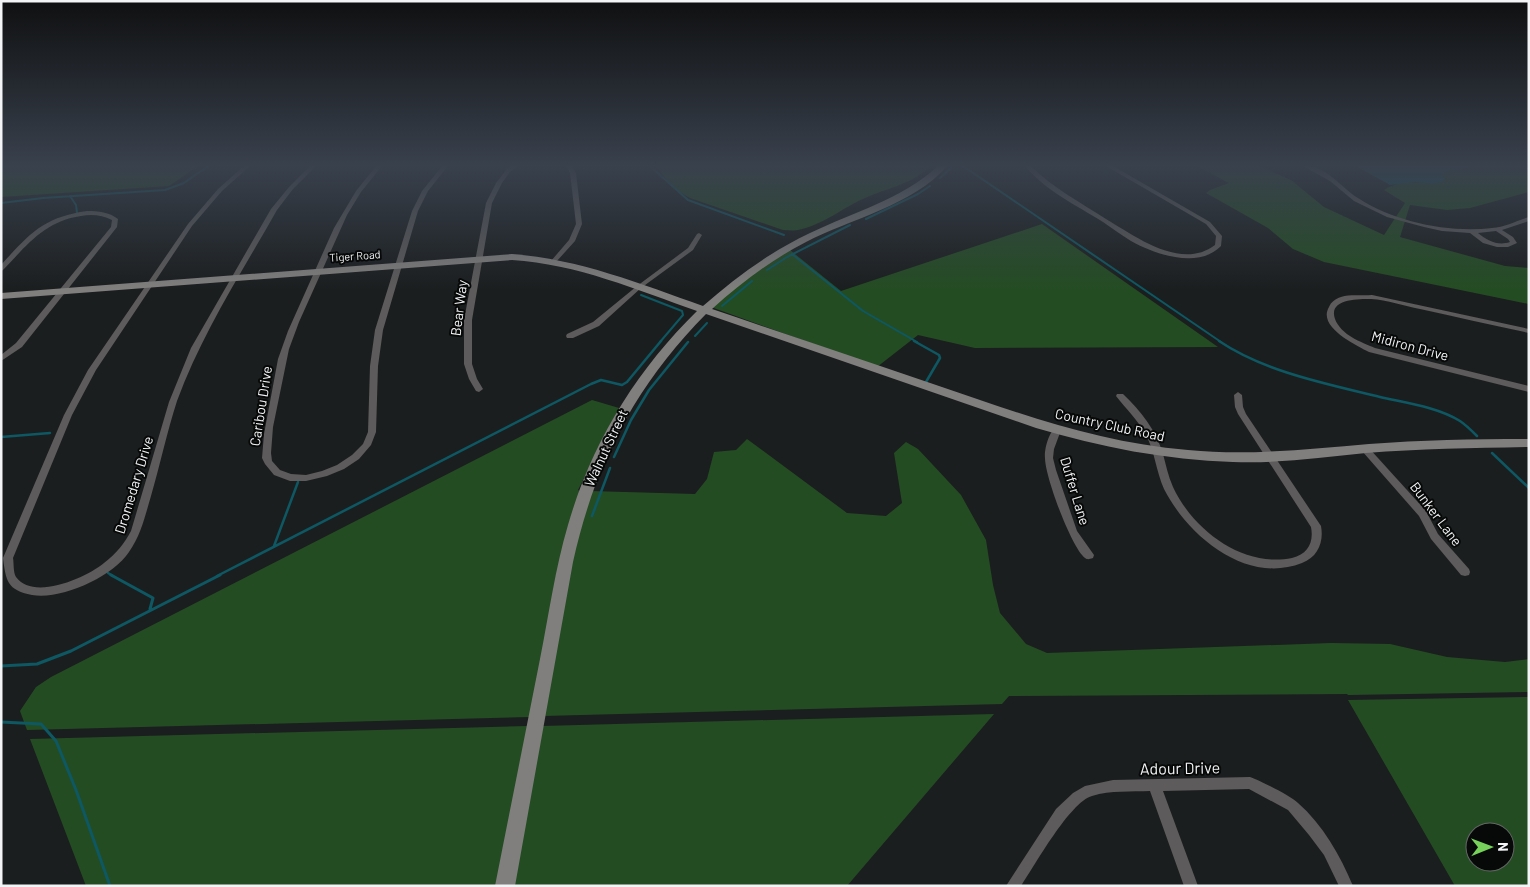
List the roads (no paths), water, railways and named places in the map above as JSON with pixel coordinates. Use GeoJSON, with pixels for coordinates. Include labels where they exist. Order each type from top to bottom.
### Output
{"type":"FeatureCollection","features":[{"type":"Feature","properties":{"kind":"street","name":"Dromedary Drive"},"geometry":{"type":"LineString","coordinates":[[205,207],[99,358],[68,415],[8,558],[6,572],[8,578],[18,587],[26,590],[49,591],[78,583],[113,563],[130,544],[136,532],[173,402],[185,370],[234,278],[275,207]]}},
{"type":"Feature","properties":{"kind":"street"},"geometry":{"type":"LineString","coordinates":[[318,271],[346,207]]}},
{"type":"Feature","properties":{"kind":"street"},"geometry":{"type":"LineString","coordinates":[[399,265],[418,207]]}},
{"type":"Feature","properties":{"kind":"street","name":"Bear Way"},"geometry":{"type":"LineString","coordinates":[[479,388],[473,379],[468,364],[468,320],[488,207]]}},
{"type":"Feature","properties":{"kind":"street"},"geometry":{"type":"LineString","coordinates":[[554,261],[572,241],[579,224],[577,207]]}},
{"type":"Feature","properties":{"kind":"street","name":"Walnut Street"},"geometry":{"type":"LineString","coordinates":[[505,886],[570,540],[589,480],[613,428],[640,382],[671,343],[704,310],[738,281],[775,256],[825,229],[872,207]]}},
{"type":"Feature","properties":{"kind":"street"},"geometry":{"type":"LineString","coordinates":[[1085,207],[1151,248],[1175,254],[1192,255],[1210,251],[1218,246],[1219,236],[1208,223],[1181,207]]}},
{"type":"Feature","properties":{"kind":"street"},"geometry":{"type":"LineString","coordinates":[[1372,207],[1425,225],[1472,231],[1497,229],[1529,219]]}},
{"type":"Feature","properties":{"kind":"street"},"geometry":{"type":"LineString","coordinates":[[1,269],[37,232],[50,224],[85,214],[102,214],[113,217],[116,222],[114,227],[19,345],[1,359]]}},
{"type":"Feature","properties":{"kind":"street"},"geometry":{"type":"LineString","coordinates":[[1472,231],[1481,239],[1492,244],[1504,246],[1514,243],[1497,229]]}},
{"type":"Feature","properties":{"kind":"street"},"geometry":{"type":"LineString","coordinates":[[570,336],[596,324],[691,249],[699,235]]}},
{"type":"Feature","properties":{"kind":"street","name":"Tiger Road"},"geometry":{"type":"LineString","coordinates":[[1,296],[478,258],[514,257],[554,261],[704,310]]}},
{"type":"Feature","properties":{"kind":"street","name":"Caribou Drive"},"geometry":{"type":"LineString","coordinates":[[318,271],[288,339],[279,371],[268,433],[266,458],[268,463],[276,471],[289,476],[314,476],[333,471],[351,461],[368,445],[372,432],[376,348],[399,265]]}},
{"type":"Feature","properties":{"kind":"street","name":"Midiron Drive"},"geometry":{"type":"LineString","coordinates":[[1529,331],[1372,297],[1343,299],[1334,304],[1330,310],[1332,322],[1340,331],[1351,340],[1372,350],[1529,389]]}},
{"type":"Feature","properties":{"kind":"street","name":"Country Club Road"},"geometry":{"type":"LineString","coordinates":[[704,310],[1057,430],[1106,442],[1158,451],[1205,456],[1270,458],[1365,449],[1529,443]]}},
{"type":"Feature","properties":{"kind":"street"},"geometry":{"type":"LineString","coordinates":[[1120,396],[1138,415],[1158,451],[1169,489],[1182,510],[1212,541],[1246,559],[1275,564],[1292,562],[1313,551],[1317,542],[1318,532],[1310,515],[1242,414],[1238,395]]}},
{"type":"Feature","properties":{"kind":"street","name":"Duffer Lane"},"geometry":{"type":"LineString","coordinates":[[1057,430],[1050,449],[1051,470],[1072,531],[1076,539],[1089,554]]}},
{"type":"Feature","properties":{"kind":"street","name":"Bunker Lane"},"geometry":{"type":"LineString","coordinates":[[1365,449],[1423,514],[1434,536],[1465,572]]}},
{"type":"Feature","properties":{"kind":"street","name":"Adour Drive"},"geometry":{"type":"LineString","coordinates":[[1012,886],[1061,814],[1077,797],[1090,790],[1113,786],[1154,784],[1250,783],[1292,806],[1329,850],[1346,886]]}},
{"type":"Feature","properties":{"kind":"street"},"geometry":{"type":"LineString","coordinates":[[1154,784],[1190,886]]}},
{"type":"Feature","properties":{"kind":"waterway"},"geometry":{"type":"LineString","coordinates":[[76,207],[77,213]]}},
{"type":"Feature","properties":{"kind":"waterway"},"geometry":{"type":"LineString","coordinates":[[708,207],[784,235]]}},
{"type":"Feature","properties":{"kind":"waterway"},"geometry":{"type":"LineString","coordinates":[[866,219],[890,207]]}},
{"type":"Feature","properties":{"kind":"waterway"},"geometry":{"type":"LineString","coordinates":[[1024,207],[1221,342]]}},
{"type":"Feature","properties":{"kind":"waterway"},"geometry":{"type":"LineString","coordinates":[[792,254],[850,225]]}},
{"type":"Feature","properties":{"kind":"waterway"},"geometry":{"type":"LineString","coordinates":[[767,270],[792,254]]}},
{"type":"Feature","properties":{"kind":"waterway"},"geometry":{"type":"LineString","coordinates":[[792,254],[863,311],[917,342]]}},
{"type":"Feature","properties":{"kind":"waterway"},"geometry":{"type":"LineString","coordinates":[[722,306],[752,281]]}},
{"type":"Feature","properties":{"kind":"waterway"},"geometry":{"type":"LineString","coordinates":[[641,295],[682,311],[683,315],[660,342]]}},
{"type":"Feature","properties":{"kind":"waterway"},"geometry":{"type":"LineString","coordinates":[[695,336],[707,323]]}},
{"type":"Feature","properties":{"kind":"waterway"},"geometry":{"type":"LineString","coordinates":[[217,576],[591,384],[601,380],[622,385],[627,382],[661,341]]}},
{"type":"Feature","properties":{"kind":"waterway"},"geometry":{"type":"LineString","coordinates":[[914,341],[939,355],[940,358],[926,382]]}},
{"type":"Feature","properties":{"kind":"waterway"},"geometry":{"type":"LineString","coordinates":[[1219,341],[1256,361],[1297,376],[1441,412],[1460,421],[1477,436]]}},
{"type":"Feature","properties":{"kind":"waterway"},"geometry":{"type":"LineString","coordinates":[[614,457],[631,420],[649,390],[688,342]]}},
{"type":"Feature","properties":{"kind":"waterway"},"geometry":{"type":"LineString","coordinates":[[1,437],[50,433]]}},
{"type":"Feature","properties":{"kind":"waterway"},"geometry":{"type":"LineString","coordinates":[[1492,453],[1529,488]]}},
{"type":"Feature","properties":{"kind":"waterway"},"geometry":{"type":"LineString","coordinates":[[592,516],[610,468]]}},
{"type":"Feature","properties":{"kind":"waterway"},"geometry":{"type":"LineString","coordinates":[[274,546],[298,482]]}},
{"type":"Feature","properties":{"kind":"waterway"},"geometry":{"type":"LineString","coordinates":[[108,573],[113,576]]}},
{"type":"Feature","properties":{"kind":"waterway"},"geometry":{"type":"LineString","coordinates":[[111,575],[153,598],[150,609]]}},
{"type":"Feature","properties":{"kind":"waterway"},"geometry":{"type":"LineString","coordinates":[[1,666],[37,664],[71,651],[220,575]]}},
{"type":"Feature","properties":{"kind":"waterway"},"geometry":{"type":"LineString","coordinates":[[1,722],[41,724],[56,741],[76,790],[110,886]]}}]}
